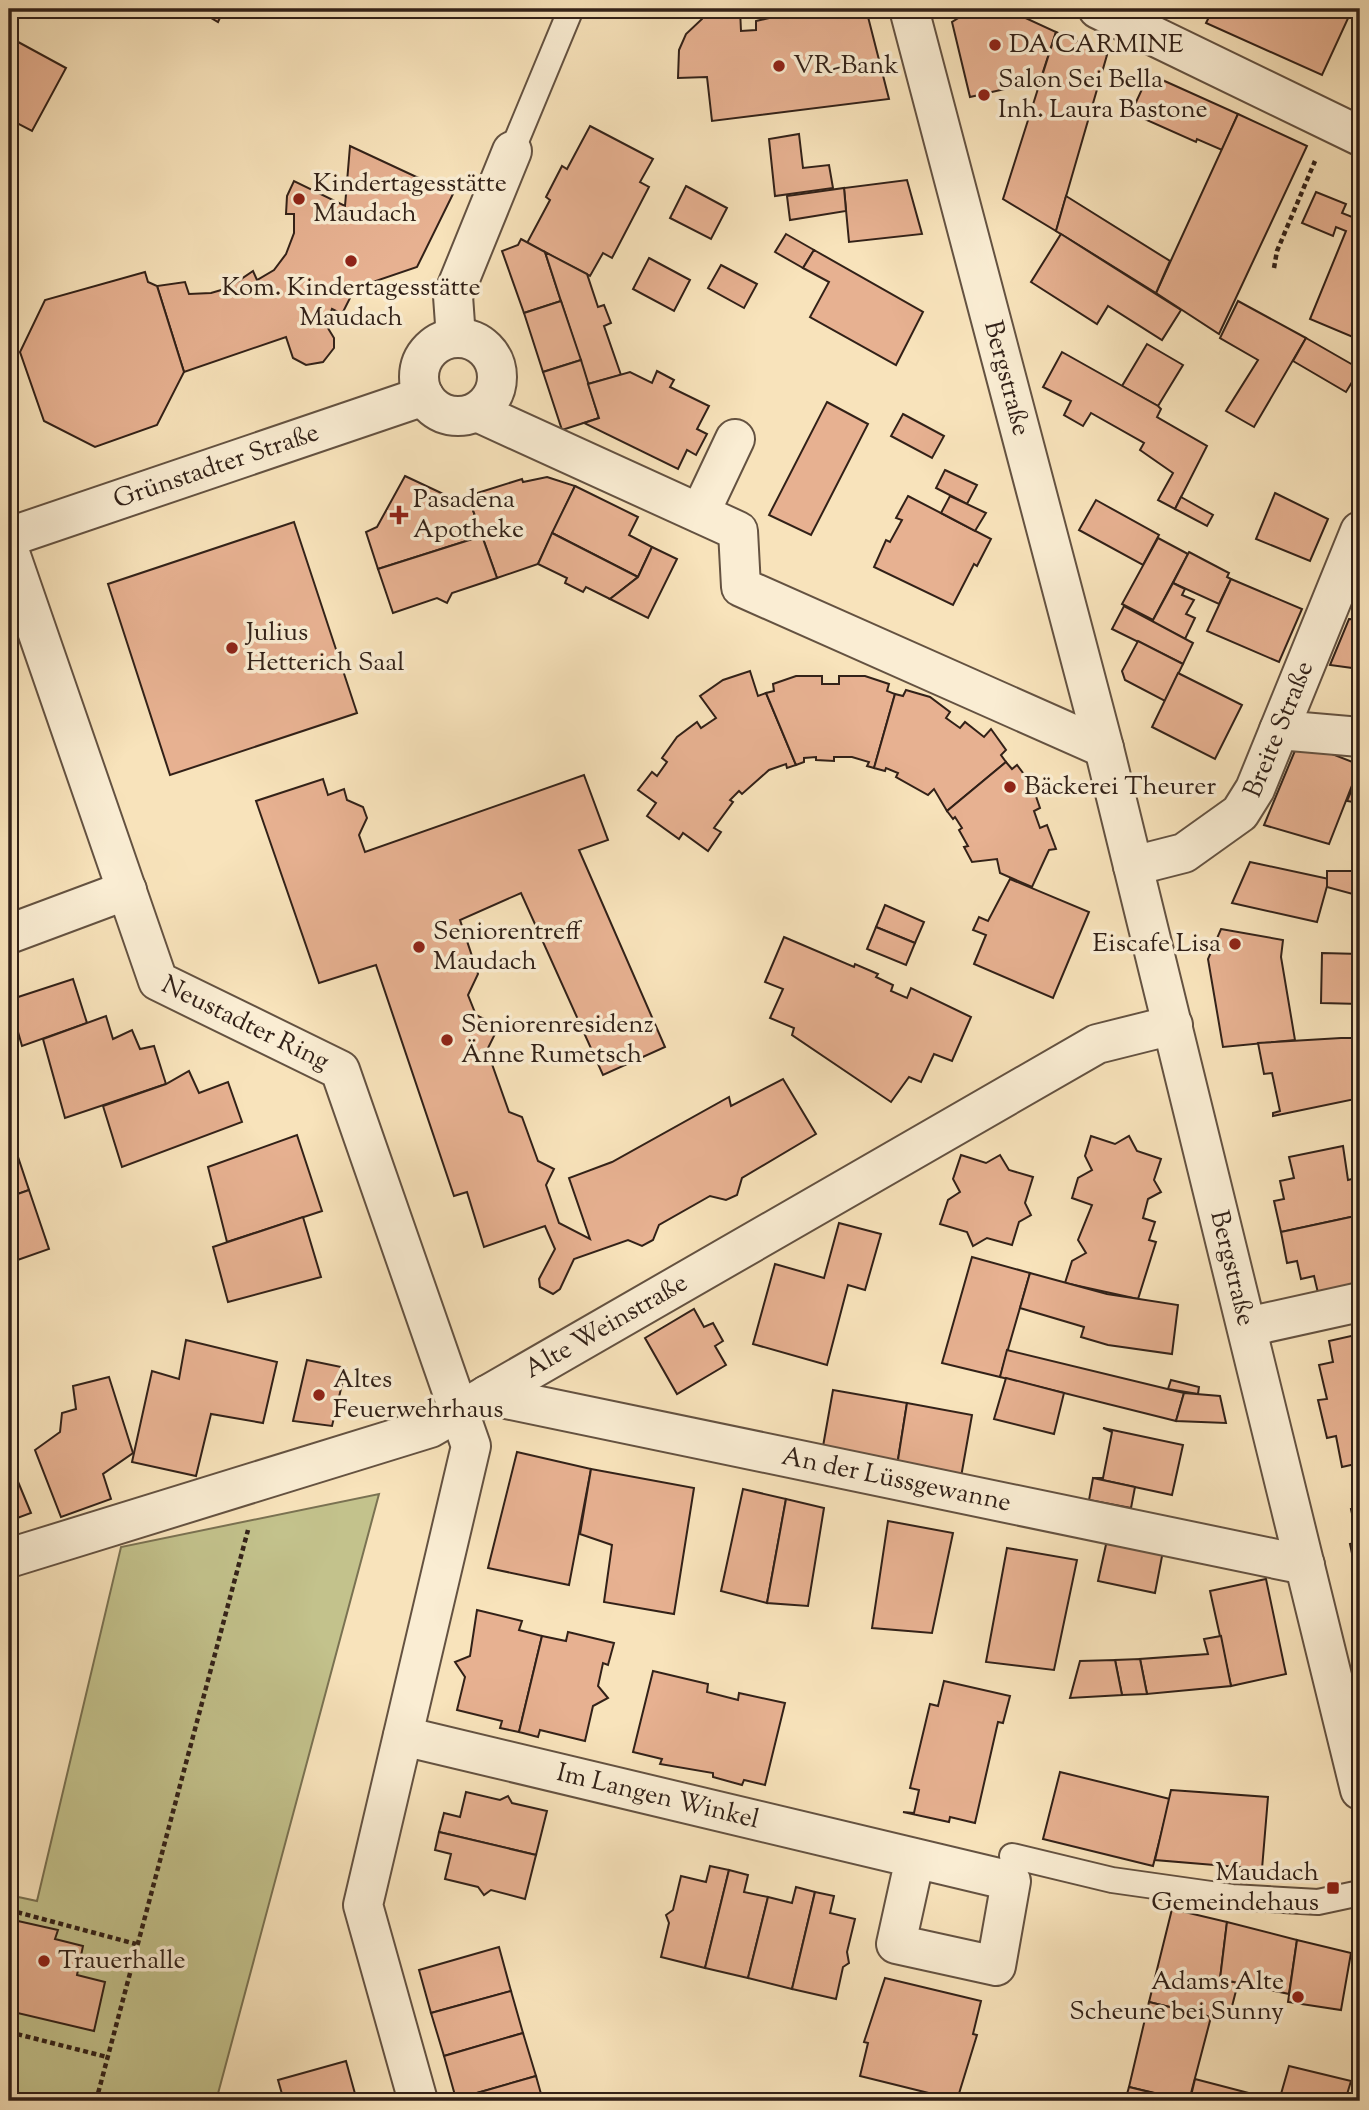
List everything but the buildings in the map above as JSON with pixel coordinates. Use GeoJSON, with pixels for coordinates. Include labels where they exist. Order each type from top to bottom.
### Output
{"type":"FeatureCollection","features":[{"type":"Feature","properties":{"kind":"street","name":"Bergstraße"},"geometry":{"type":"LineString","coordinates":[[909,9],[1104,748],[1359,1778]]}},
{"type":"Feature","properties":{"kind":"street"},"geometry":{"type":"LineString","coordinates":[[1098,9],[1360,136]]}},
{"type":"Feature","properties":{"kind":"street"},"geometry":{"type":"LineString","coordinates":[[456,338],[453,296],[512,151]]}},
{"type":"Feature","properties":{"kind":"street"},"geometry":{"type":"LineString","coordinates":[[456,338],[481,344],[491,354],[496,366],[495,392],[488,404],[477,412],[453,416],[442,412],[424,396],[419,371],[432,348],[456,338]]}},
{"type":"Feature","properties":{"kind":"street","name":"Grünstadter Straße"},"geometry":{"type":"LineString","coordinates":[[9,537],[424,396]]}},
{"type":"Feature","properties":{"kind":"street"},"geometry":{"type":"LineString","coordinates":[[477,412],[738,531],[741,587],[1104,748]]}},
{"type":"Feature","properties":{"kind":"street"},"geometry":{"type":"LineString","coordinates":[[700,513],[735,439]]}},
{"type":"Feature","properties":{"kind":"street","name":"Breite Straße"},"geometry":{"type":"LineString","coordinates":[[1133,866],[1184,853],[1240,813],[1255,789],[1360,531]]}},
{"type":"Feature","properties":{"kind":"street","name":"Neustadter Ring"},"geometry":{"type":"LineString","coordinates":[[9,550],[158,981],[340,1070],[473,1404]]}},
{"type":"Feature","properties":{"kind":"street"},"geometry":{"type":"LineString","coordinates":[[1279,730],[1360,737]]}},
{"type":"Feature","properties":{"kind":"street"},"geometry":{"type":"LineString","coordinates":[[9,934],[127,890]]}},
{"type":"Feature","properties":{"kind":"street","name":"Alte Weinstraße"},"geometry":{"type":"LineString","coordinates":[[9,1558],[430,1428],[1097,1044],[1173,1025]]}},
{"type":"Feature","properties":{"kind":"street"},"geometry":{"type":"LineString","coordinates":[[1247,1327],[1360,1302]]}},
{"type":"Feature","properties":{"kind":"street"},"geometry":{"type":"LineString","coordinates":[[418,2101],[363,1905],[471,1446],[473,1404]]}},
{"type":"Feature","properties":{"kind":"street","name":"An der Lüssgewanne"},"geometry":{"type":"LineString","coordinates":[[473,1404],[1305,1565]]}},
{"type":"Feature","properties":{"kind":"street","name":"Im Langen Winkel"},"geometry":{"type":"LineString","coordinates":[[403,1736],[915,1858]]}},
{"type":"Feature","properties":{"kind":"lane"},"geometry":{"type":"LineString","coordinates":[[512,151],[571,9]]}},
{"type":"Feature","properties":{"kind":"lane"},"geometry":{"type":"LineString","coordinates":[[1012,1856],[1112,1880],[1232,1897],[1318,1902],[1360,1893]]}},
{"type":"Feature","properties":{"kind":"path"},"geometry":{"type":"LineString","coordinates":[[1275,268],[1278,251],[1306,183]]}},
{"type":"Feature","properties":{"kind":"path"},"geometry":{"type":"LineString","coordinates":[[96,2101],[261,1482]]}},
{"type":"Feature","properties":{"kind":"path"},"geometry":{"type":"LineString","coordinates":[[9,1910],[136,1944]]}},
{"type":"Feature","properties":{"kind":"path"},"geometry":{"type":"LineString","coordinates":[[9,2032],[107,2057]]}},
{"type":"Feature","properties":{"kind":"shaded area"},"geometry":{"type":"Polygon","coordinates":[[[379,1494],[216,2101],[9,2101],[9,1895],[37,1901],[121,1547],[379,1494]]]}},
{"type":"Feature","properties":{"kind":"place","name":"DA CARMINE"},"geometry":{"type":"Point","coordinates":[995,45]}},
{"type":"Feature","properties":{"kind":"place","name":"VR-Bank"},"geometry":{"type":"Point","coordinates":[779,66]}},
{"type":"Feature","properties":{"kind":"place","name":"Salon Sei Bella Inh. Laura Bastone"},"geometry":{"type":"Point","coordinates":[984,95]}},
{"type":"Feature","properties":{"kind":"place","name":"Kindertagesstätte Maudach"},"geometry":{"type":"Point","coordinates":[299,199]}},
{"type":"Feature","properties":{"kind":"place","name":"Kom. Kindertagesstätte Maudach"},"geometry":{"type":"Point","coordinates":[351,261]}},
{"type":"Feature","properties":{"kind":"place","name":"Pasadena Apotheke"},"geometry":{"type":"Point","coordinates":[399,515]}},
{"type":"Feature","properties":{"kind":"place","name":"Julius Hetterich Saal"},"geometry":{"type":"Point","coordinates":[232,648]}},
{"type":"Feature","properties":{"kind":"place","name":"Bäckerei Theurer"},"geometry":{"type":"Point","coordinates":[1010,787]}},
{"type":"Feature","properties":{"kind":"place","name":"Eiscafe Lisa"},"geometry":{"type":"Point","coordinates":[1235,944]}},
{"type":"Feature","properties":{"kind":"place","name":"Seniorentreff Maudach"},"geometry":{"type":"Point","coordinates":[419,947]}},
{"type":"Feature","properties":{"kind":"place","name":"Seniorenresidenz Änne Rumetsch"},"geometry":{"type":"Point","coordinates":[447,1040]}},
{"type":"Feature","properties":{"kind":"place","name":"Altes Feuerwehrhaus"},"geometry":{"type":"Point","coordinates":[319,1395]}},
{"type":"Feature","properties":{"kind":"place","name":"Maudach Gemeindehaus"},"geometry":{"type":"Point","coordinates":[1333,1888]}},
{"type":"Feature","properties":{"kind":"place","name":"Trauerhalle"},"geometry":{"type":"Point","coordinates":[44,1961]}},
{"type":"Feature","properties":{"kind":"place","name":"Adams Alte Scheune bei Sunny"},"geometry":{"type":"Point","coordinates":[1298,1997]}}]}
